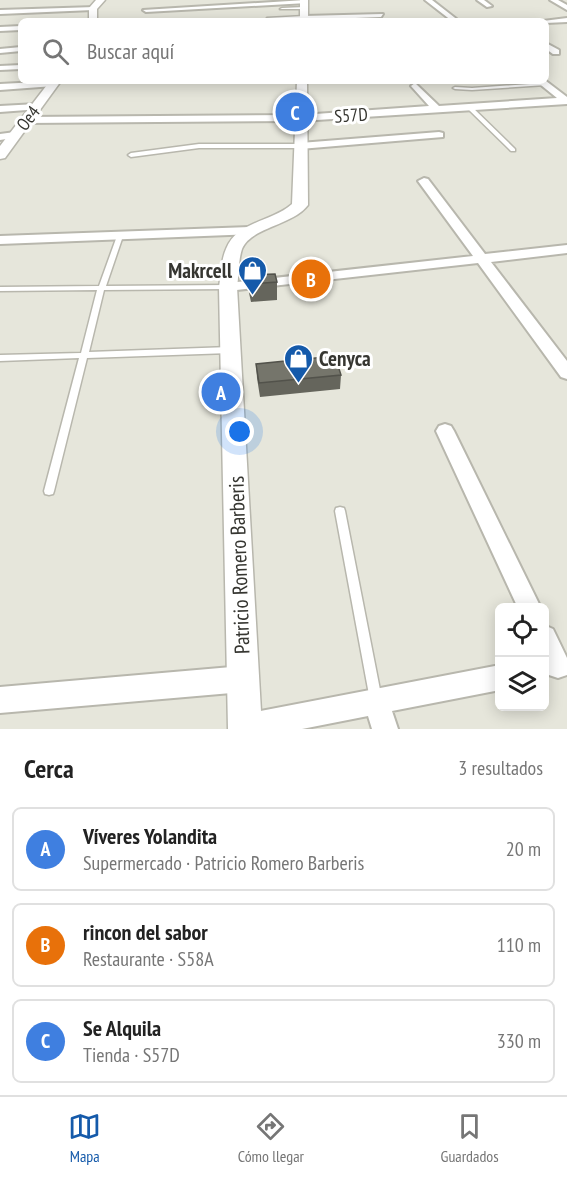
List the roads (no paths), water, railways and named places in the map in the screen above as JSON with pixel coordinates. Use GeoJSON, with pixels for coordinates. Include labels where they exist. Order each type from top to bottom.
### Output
{"type":"FeatureCollection","features":[{"type":"Feature","properties":{"kind":"street"},"geometry":{"type":"LineString","coordinates":[[30,0],[32,10]]}},
{"type":"Feature","properties":{"kind":"street"},"geometry":{"type":"LineString","coordinates":[[0,12],[93,8],[101,0]]}},
{"type":"Feature","properties":{"kind":"street"},"geometry":{"type":"LineString","coordinates":[[428,0],[452,18]]}},
{"type":"Feature","properties":{"kind":"street"},"geometry":{"type":"LineString","coordinates":[[480,0],[489,6]]}},
{"type":"Feature","properties":{"kind":"street"},"geometry":{"type":"LineString","coordinates":[[553,0],[567,8]]}},
{"type":"Feature","properties":{"kind":"street"},"geometry":{"type":"LineString","coordinates":[[247,14],[252,4]]}},
{"type":"Feature","properties":{"kind":"street"},"geometry":{"type":"LineString","coordinates":[[146,10],[252,4],[304,11],[381,15]]}},
{"type":"Feature","properties":{"kind":"street"},"geometry":{"type":"LineString","coordinates":[[93,8],[93,18]]}},
{"type":"Feature","properties":{"kind":"street"},"geometry":{"type":"LineString","coordinates":[[549,21],[567,20]]}},
{"type":"Feature","properties":{"kind":"street"},"geometry":{"type":"LineString","coordinates":[[0,29],[18,28]]}},
{"type":"Feature","properties":{"kind":"street"},"geometry":{"type":"LineString","coordinates":[[549,47],[556,52]]}},
{"type":"Feature","properties":{"kind":"street"},"geometry":{"type":"LineString","coordinates":[[0,51],[18,49]]}},
{"type":"Feature","properties":{"kind":"street"},"geometry":{"type":"LineString","coordinates":[[0,68],[18,67]]}},
{"type":"Feature","properties":{"kind":"street"},"geometry":{"type":"LineString","coordinates":[[0,87],[33,84]]}},
{"type":"Feature","properties":{"kind":"street","name":"Oe4"},"geometry":{"type":"LineString","coordinates":[[0,155],[54,84]]}},
{"type":"Feature","properties":{"kind":"street"},"geometry":{"type":"LineString","coordinates":[[0,240],[250,231],[286,217],[300,205],[302,84]]}},
{"type":"Feature","properties":{"kind":"street"},"geometry":{"type":"LineString","coordinates":[[545,84],[567,100]]}},
{"type":"Feature","properties":{"kind":"street"},"geometry":{"type":"LineString","coordinates":[[415,86],[436,108]]}},
{"type":"Feature","properties":{"kind":"street","name":"S57D"},"geometry":{"type":"LineString","coordinates":[[26,120],[301,118],[567,100]]}},
{"type":"Feature","properties":{"kind":"street"},"geometry":{"type":"LineString","coordinates":[[0,109],[37,106]]}},
{"type":"Feature","properties":{"kind":"street"},"geometry":{"type":"LineString","coordinates":[[0,137],[15,135]]}},
{"type":"Feature","properties":{"kind":"street"},"geometry":{"type":"LineString","coordinates":[[300,146],[439,135]]}},
{"type":"Feature","properties":{"kind":"street"},"geometry":{"type":"LineString","coordinates":[[424,181],[567,373]]}},
{"type":"Feature","properties":{"kind":"street","name":"Patricio Romero Barberis"},"geometry":{"type":"LineString","coordinates":[[245,728],[228,288],[234,249],[238,240],[250,231]]}},
{"type":"Feature","properties":{"kind":"street"},"geometry":{"type":"LineString","coordinates":[[228,288],[567,249]]}},
{"type":"Feature","properties":{"kind":"street"},"geometry":{"type":"LineString","coordinates":[[445,431],[528,603]]}},
{"type":"Feature","properties":{"kind":"street"},"geometry":{"type":"LineString","coordinates":[[549,648],[557,666]]}},
{"type":"Feature","properties":{"kind":"street"},"geometry":{"type":"LineString","coordinates":[[245,728],[495,678]]}},
{"type":"Feature","properties":{"kind":"street"},"geometry":{"type":"LineString","coordinates":[[0,700],[243,679]]}},
{"type":"Feature","properties":{"kind":"street"},"geometry":{"type":"LineString","coordinates":[[376,701],[385,729]]}},
{"type":"Feature","properties":{"kind":"lane"},"geometry":{"type":"LineString","coordinates":[[282,9],[304,11]]}},
{"type":"Feature","properties":{"kind":"lane"},"geometry":{"type":"LineString","coordinates":[[269,18],[304,11]]}},
{"type":"Feature","properties":{"kind":"lane"},"geometry":{"type":"LineString","coordinates":[[455,88],[472,89],[522,84]]}},
{"type":"Feature","properties":{"kind":"lane"},"geometry":{"type":"LineString","coordinates":[[468,106],[513,150]]}},
{"type":"Feature","properties":{"kind":"lane"},"geometry":{"type":"LineString","coordinates":[[131,155],[199,146],[300,146]]}},
{"type":"Feature","properties":{"kind":"lane"},"geometry":{"type":"LineString","coordinates":[[49,491],[100,289],[120,236]]}},
{"type":"Feature","properties":{"kind":"lane"},"geometry":{"type":"LineString","coordinates":[[0,288],[228,288]]}},
{"type":"Feature","properties":{"kind":"lane"},"geometry":{"type":"LineString","coordinates":[[0,358],[231,350]]}},
{"type":"Feature","properties":{"kind":"lane"},"geometry":{"type":"LineString","coordinates":[[340,512],[376,701]]}},
{"type":"Feature","properties":{"kind":"place","name":"Se Alquila"},"geometry":{"type":"Point","coordinates":[295,112]}},
{"type":"Feature","properties":{"kind":"place","name":"rincon del sabor"},"geometry":{"type":"Point","coordinates":[311,279]}},
{"type":"Feature","properties":{"kind":"place","name":"Makrcell"},"geometry":{"type":"Point","coordinates":[253,296]}},
{"type":"Feature","properties":{"kind":"place","name":"Cenyca"},"geometry":{"type":"Point","coordinates":[298,384]}},
{"type":"Feature","properties":{"kind":"place","name":"Víveres Yolandita"},"geometry":{"type":"Point","coordinates":[221,392]}}]}
